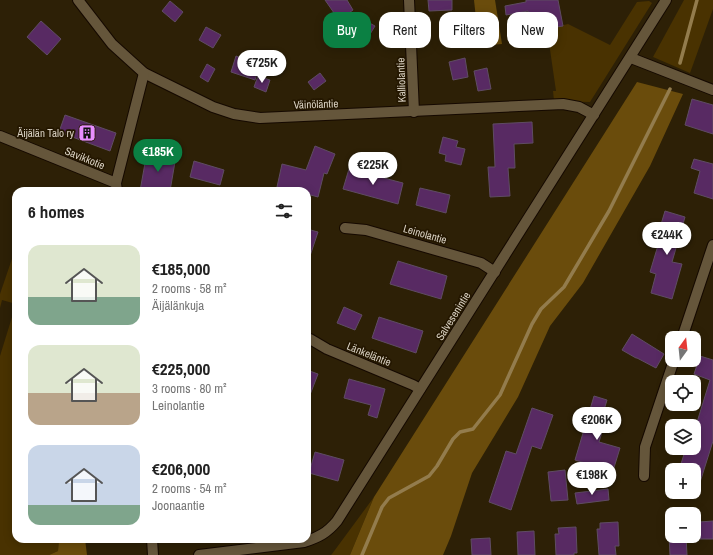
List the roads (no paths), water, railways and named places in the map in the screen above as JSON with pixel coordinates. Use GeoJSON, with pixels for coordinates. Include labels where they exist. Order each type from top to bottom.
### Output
{"type":"FeatureCollection","features":[{"type":"Feature","properties":{"kind":"street","name":"Väinöläntie"},"geometry":{"type":"LineString","coordinates":[[78,0],[112,44],[144,73],[213,107],[234,114],[260,118],[563,104],[579,107],[594,115]]}},
{"type":"Feature","properties":{"kind":"street","name":"Kalliolantie"},"geometry":{"type":"LineString","coordinates":[[409,0],[414,112]]}},
{"type":"Feature","properties":{"kind":"street","name":"Salvesenintie"},"geometry":{"type":"LineString","coordinates":[[311,540],[329,531],[337,521],[631,58],[666,0]]}},
{"type":"Feature","properties":{"kind":"street"},"geometry":{"type":"LineString","coordinates":[[631,58],[713,90]]}},
{"type":"Feature","properties":{"kind":"street"},"geometry":{"type":"LineString","coordinates":[[116,187],[144,73]]}},
{"type":"Feature","properties":{"kind":"street","name":"Savikkotie"},"geometry":{"type":"LineString","coordinates":[[0,136],[116,187]]}},
{"type":"Feature","properties":{"kind":"street","name":"Leinolantie"},"geometry":{"type":"LineString","coordinates":[[345,228],[366,230],[481,263],[495,272]]}},
{"type":"Feature","properties":{"kind":"street"},"geometry":{"type":"LineString","coordinates":[[684,331],[713,245]]}},
{"type":"Feature","properties":{"kind":"street","name":"Länkeläntie"},"geometry":{"type":"LineString","coordinates":[[311,340],[327,349],[420,389]]}},
{"type":"Feature","properties":{"kind":"street"},"geometry":{"type":"LineString","coordinates":[[644,476],[645,447],[672,367]]}},
{"type":"Feature","properties":{"kind":"street"},"geometry":{"type":"LineString","coordinates":[[152,543],[154,555]]}},
{"type":"Feature","properties":{"kind":"street","name":"Salvesenintie"},"geometry":{"type":"LineString","coordinates":[[199,555],[296,543]]}},
{"type":"Feature","properties":{"kind":"waterway"},"geometry":{"type":"LineString","coordinates":[[680,63],[697,0]]}},
{"type":"Feature","properties":{"kind":"waterway"},"geometry":{"type":"LineString","coordinates":[[362,555],[382,507],[389,498],[429,476],[437,466],[453,439],[460,432],[473,429],[500,395],[532,324],[541,309],[564,287],[609,211],[670,89]]}},
{"type":"Feature","properties":{"kind":"place","name":"Äijälän Talo ry"},"geometry":{"type":"Point","coordinates":[87,133]}}]}
